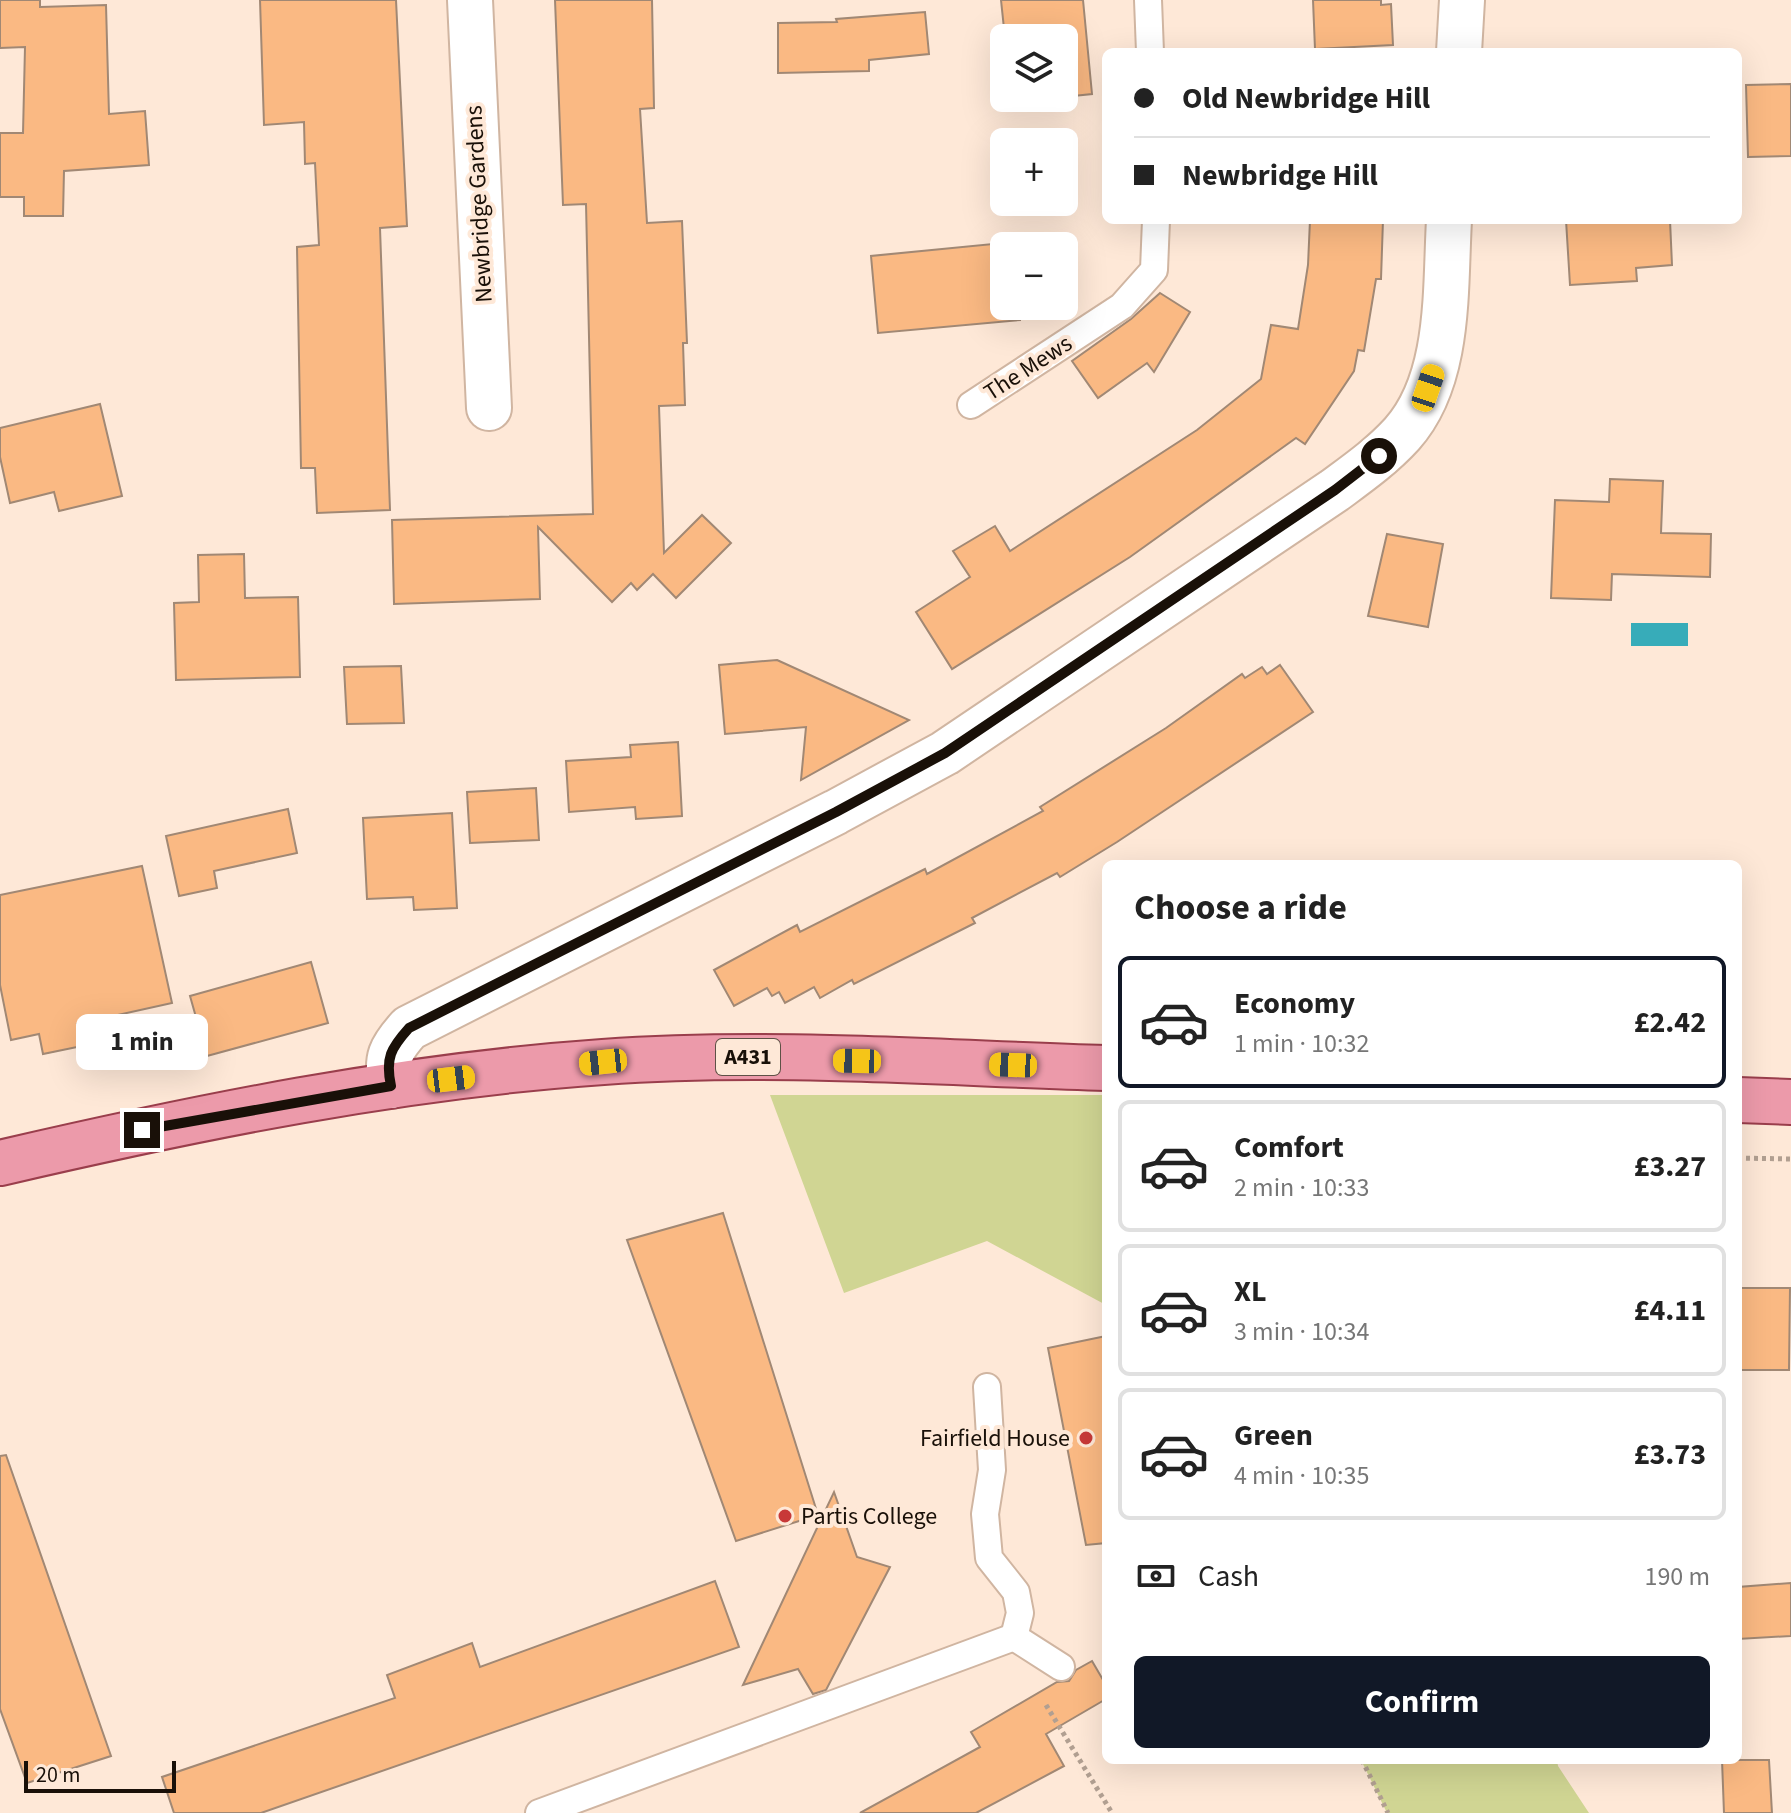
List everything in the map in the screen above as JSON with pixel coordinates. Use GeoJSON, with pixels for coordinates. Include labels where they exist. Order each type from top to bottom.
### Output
{"type":"FeatureCollection","features":[{"type":"Feature","properties":{"kind":"main road","name":"A431"},"geometry":{"type":"LineString","coordinates":[[0,1163],[142,1130],[391,1086],[603,1062],[733,1057],[1102,1068]]}},
{"type":"Feature","properties":{"kind":"main road"},"geometry":{"type":"LineString","coordinates":[[1742,1100],[1791,1102]]}},
{"type":"Feature","properties":{"kind":"street","name":"Newbridge Gardens"},"geometry":{"type":"LineString","coordinates":[[470,0],[489,408]]}},
{"type":"Feature","properties":{"kind":"street"},"geometry":{"type":"LineString","coordinates":[[1459,48],[1462,0]]}},
{"type":"Feature","properties":{"kind":"street"},"geometry":{"type":"LineString","coordinates":[[391,1086],[386,1064],[392,1047],[409,1028],[836,812],[945,753],[1335,490],[1379,456],[1403,432],[1423,404],[1434,372],[1442,324],[1449,224]]}},
{"type":"Feature","properties":{"kind":"lane"},"geometry":{"type":"LineString","coordinates":[[1148,0],[1150,48]]}},
{"type":"Feature","properties":{"kind":"lane","name":"The Mews"},"geometry":{"type":"LineString","coordinates":[[971,405],[1122,306],[1154,270],[1156,224]]}},
{"type":"Feature","properties":{"kind":"lane"},"geometry":{"type":"LineString","coordinates":[[987,1387],[992,1470],[985,1514],[989,1558],[1016,1592],[1020,1613],[1014,1637]]}},
{"type":"Feature","properties":{"kind":"lane"},"geometry":{"type":"LineString","coordinates":[[1014,1637],[1061,1667]]}},
{"type":"Feature","properties":{"kind":"lane"},"geometry":{"type":"LineString","coordinates":[[539,1813],[1014,1637]]}},
{"type":"Feature","properties":{"kind":"path"},"geometry":{"type":"LineString","coordinates":[[1742,1158],[1791,1159]]}},
{"type":"Feature","properties":{"kind":"path"},"geometry":{"type":"LineString","coordinates":[[1061,1667],[1032,1682],[1112,1813]]}},
{"type":"Feature","properties":{"kind":"path"},"geometry":{"type":"LineString","coordinates":[[1364,1764],[1388,1813]]}},
{"type":"Feature","properties":{"kind":"green space"},"geometry":{"type":"Polygon","coordinates":[[[770,1095],[1102,1095],[1102,1303],[987,1241],[844,1293],[770,1095]]]}},
{"type":"Feature","properties":{"kind":"green space"},"geometry":{"type":"Polygon","coordinates":[[[1363,1764],[1558,1764],[1589,1813],[1387,1813],[1363,1764]]]}},
{"type":"Feature","properties":{"kind":"water"},"geometry":{"type":"Polygon","coordinates":[[[1631,623],[1688,623],[1688,646],[1631,646],[1631,623]]]}},
{"type":"Feature","properties":{"kind":"building"},"geometry":{"type":"Polygon","coordinates":[[[0,0],[40,0],[40,7],[106,5],[109,114],[145,111],[149,165],[64,171],[63,216],[24,216],[24,197],[0,197],[0,133],[23,133],[25,47],[0,48],[0,0]]]}},
{"type":"Feature","properties":{"kind":"building"},"geometry":{"type":"Polygon","coordinates":[[[260,0],[396,0],[407,226],[380,228],[390,510],[317,513],[315,468],[301,468],[297,247],[319,245],[315,163],[305,164],[304,122],[264,125],[260,0]]]}},
{"type":"Feature","properties":{"kind":"building"},"geometry":{"type":"Polygon","coordinates":[[[555,0],[652,0],[654,108],[640,109],[647,223],[682,221],[687,343],[683,343],[685,405],[659,406],[664,553],[702,515],[731,543],[676,598],[653,574],[637,590],[631,583],[612,602],[538,527],[540,599],[394,604],[392,520],[593,514],[586,204],[563,205],[555,0]]]}},
{"type":"Feature","properties":{"kind":"building"},"geometry":{"type":"Polygon","coordinates":[[[1001,0],[1083,0],[1092,94],[1078,96],[1078,24],[1004,24],[1001,0]]]}},
{"type":"Feature","properties":{"kind":"building"},"geometry":{"type":"Polygon","coordinates":[[[1313,0],[1381,0],[1381,5],[1391,4],[1393,45],[1315,48],[1313,0]]]}},
{"type":"Feature","properties":{"kind":"building"},"geometry":{"type":"Polygon","coordinates":[[[925,12],[929,54],[869,60],[869,71],[778,73],[778,23],[837,22],[836,19],[925,12]]]}},
{"type":"Feature","properties":{"kind":"building"},"geometry":{"type":"Polygon","coordinates":[[[1791,84],[1791,156],[1748,157],[1746,85],[1791,84]]]}},
{"type":"Feature","properties":{"kind":"building"},"geometry":{"type":"Polygon","coordinates":[[[1310,224],[1383,224],[1381,279],[1376,279],[1364,351],[1358,350],[1354,371],[1305,444],[1296,438],[1130,557],[952,669],[916,612],[970,577],[953,551],[995,526],[1010,551],[1197,430],[1261,379],[1271,325],[1298,329],[1308,265],[1310,224]]]}},
{"type":"Feature","properties":{"kind":"building"},"geometry":{"type":"Polygon","coordinates":[[[1566,224],[1670,224],[1672,265],[1636,268],[1637,281],[1570,285],[1566,224]]]}},
{"type":"Feature","properties":{"kind":"building"},"geometry":{"type":"Polygon","coordinates":[[[990,244],[990,320],[1020,320],[878,333],[871,256],[990,244]]]}},
{"type":"Feature","properties":{"kind":"building"},"geometry":{"type":"Polygon","coordinates":[[[1160,293],[1190,312],[1154,372],[1147,363],[1098,398],[1072,361],[1131,319],[1160,293]]]}},
{"type":"Feature","properties":{"kind":"building"},"geometry":{"type":"Polygon","coordinates":[[[100,404],[122,496],[59,511],[54,492],[10,503],[0,457],[0,428],[100,404]]]}},
{"type":"Feature","properties":{"kind":"building"},"geometry":{"type":"Polygon","coordinates":[[[1610,479],[1663,481],[1661,533],[1711,534],[1710,577],[1612,574],[1611,600],[1551,598],[1555,500],[1609,502],[1610,479]]]}},
{"type":"Feature","properties":{"kind":"building"},"geometry":{"type":"Polygon","coordinates":[[[1387,534],[1443,544],[1428,627],[1368,616],[1387,534]]]}},
{"type":"Feature","properties":{"kind":"building"},"geometry":{"type":"Polygon","coordinates":[[[244,554],[245,598],[298,597],[300,677],[176,680],[174,603],[199,602],[198,555],[244,554]]]}},
{"type":"Feature","properties":{"kind":"building"},"geometry":{"type":"Polygon","coordinates":[[[777,660],[909,720],[801,780],[806,727],[725,734],[719,665],[777,660]]]}},
{"type":"Feature","properties":{"kind":"building"},"geometry":{"type":"Polygon","coordinates":[[[1280,665],[1313,712],[1117,842],[1060,877],[1057,873],[972,918],[975,923],[854,984],[852,980],[820,998],[814,987],[785,1003],[779,992],[772,996],[767,988],[734,1006],[714,970],[797,925],[800,932],[925,869],[927,874],[1043,811],[1040,807],[1166,728],[1242,674],[1245,678],[1262,667],[1267,674],[1280,665]]]}},
{"type":"Feature","properties":{"kind":"building"},"geometry":{"type":"Polygon","coordinates":[[[401,666],[404,723],[347,724],[344,667],[401,666]]]}},
{"type":"Feature","properties":{"kind":"building"},"geometry":{"type":"Polygon","coordinates":[[[678,742],[682,816],[636,819],[635,807],[569,812],[566,761],[631,757],[630,745],[678,742]]]}},
{"type":"Feature","properties":{"kind":"building"},"geometry":{"type":"Polygon","coordinates":[[[536,788],[539,840],[470,843],[467,792],[536,788]]]}},
{"type":"Feature","properties":{"kind":"building"},"geometry":{"type":"Polygon","coordinates":[[[288,809],[297,853],[214,871],[217,888],[179,896],[166,836],[288,809]]]}},
{"type":"Feature","properties":{"kind":"building"},"geometry":{"type":"Polygon","coordinates":[[[452,813],[457,908],[414,910],[413,897],[367,899],[363,818],[452,813]]]}},
{"type":"Feature","properties":{"kind":"building"},"geometry":{"type":"Polygon","coordinates":[[[142,866],[172,1003],[77,1024],[82,1046],[43,1054],[39,1034],[11,1040],[0,985],[0,895],[142,866]]]}},
{"type":"Feature","properties":{"kind":"building"},"geometry":{"type":"Polygon","coordinates":[[[311,962],[328,1023],[207,1056],[190,996],[311,962]]]}},
{"type":"Feature","properties":{"kind":"building"},"geometry":{"type":"Polygon","coordinates":[[[723,1213],[818,1515],[736,1541],[627,1240],[723,1213]]]}},
{"type":"Feature","properties":{"kind":"building"},"geometry":{"type":"Polygon","coordinates":[[[1742,1288],[1790,1288],[1789,1370],[1742,1370],[1742,1288]]]}},
{"type":"Feature","properties":{"kind":"building","name":"Fairfield House"},"geometry":{"type":"Polygon","coordinates":[[[1102,1337],[1102,1543],[1086,1545],[1048,1348],[1102,1337]]]}},
{"type":"Feature","properties":{"kind":"building"},"geometry":{"type":"Polygon","coordinates":[[[6,1455],[111,1756],[27,1783],[0,1709],[0,1456],[6,1455]]]}},
{"type":"Feature","properties":{"kind":"building"},"geometry":{"type":"Polygon","coordinates":[[[834,1492],[857,1557],[890,1567],[826,1690],[813,1694],[798,1669],[743,1685],[834,1492]]]}},
{"type":"Feature","properties":{"kind":"building"},"geometry":{"type":"Polygon","coordinates":[[[715,1581],[739,1647],[261,1813],[174,1813],[162,1777],[395,1698],[387,1675],[472,1643],[480,1667],[715,1581]]]}},
{"type":"Feature","properties":{"kind":"building"},"geometry":{"type":"Polygon","coordinates":[[[1791,1583],[1791,1636],[1742,1639],[1742,1587],[1791,1583]]]}},
{"type":"Feature","properties":{"kind":"building"},"geometry":{"type":"Polygon","coordinates":[[[1092,1661],[1102,1678],[1102,1701],[1046,1734],[1064,1766],[976,1813],[860,1813],[980,1747],[971,1732],[1057,1682],[1069,1681],[1076,1670],[1092,1661]]]}},
{"type":"Feature","properties":{"kind":"building"},"geometry":{"type":"Polygon","coordinates":[[[1769,1760],[1772,1813],[1724,1813],[1722,1764],[1769,1760]]]}},
{"type":"Feature","properties":{"kind":"place","name":"Fairfield House"},"geometry":{"type":"Point","coordinates":[1086,1438]}},
{"type":"Feature","properties":{"kind":"place","name":"Partis College"},"geometry":{"type":"Point","coordinates":[785,1516]}},
{"type":"Feature","properties":{"kind":"route"},"geometry":{"type":"LineString","coordinates":[[142,1130],[391,1086],[386,1064],[392,1047],[409,1028],[836,812],[945,753],[1335,490],[1379,456]]}}]}
